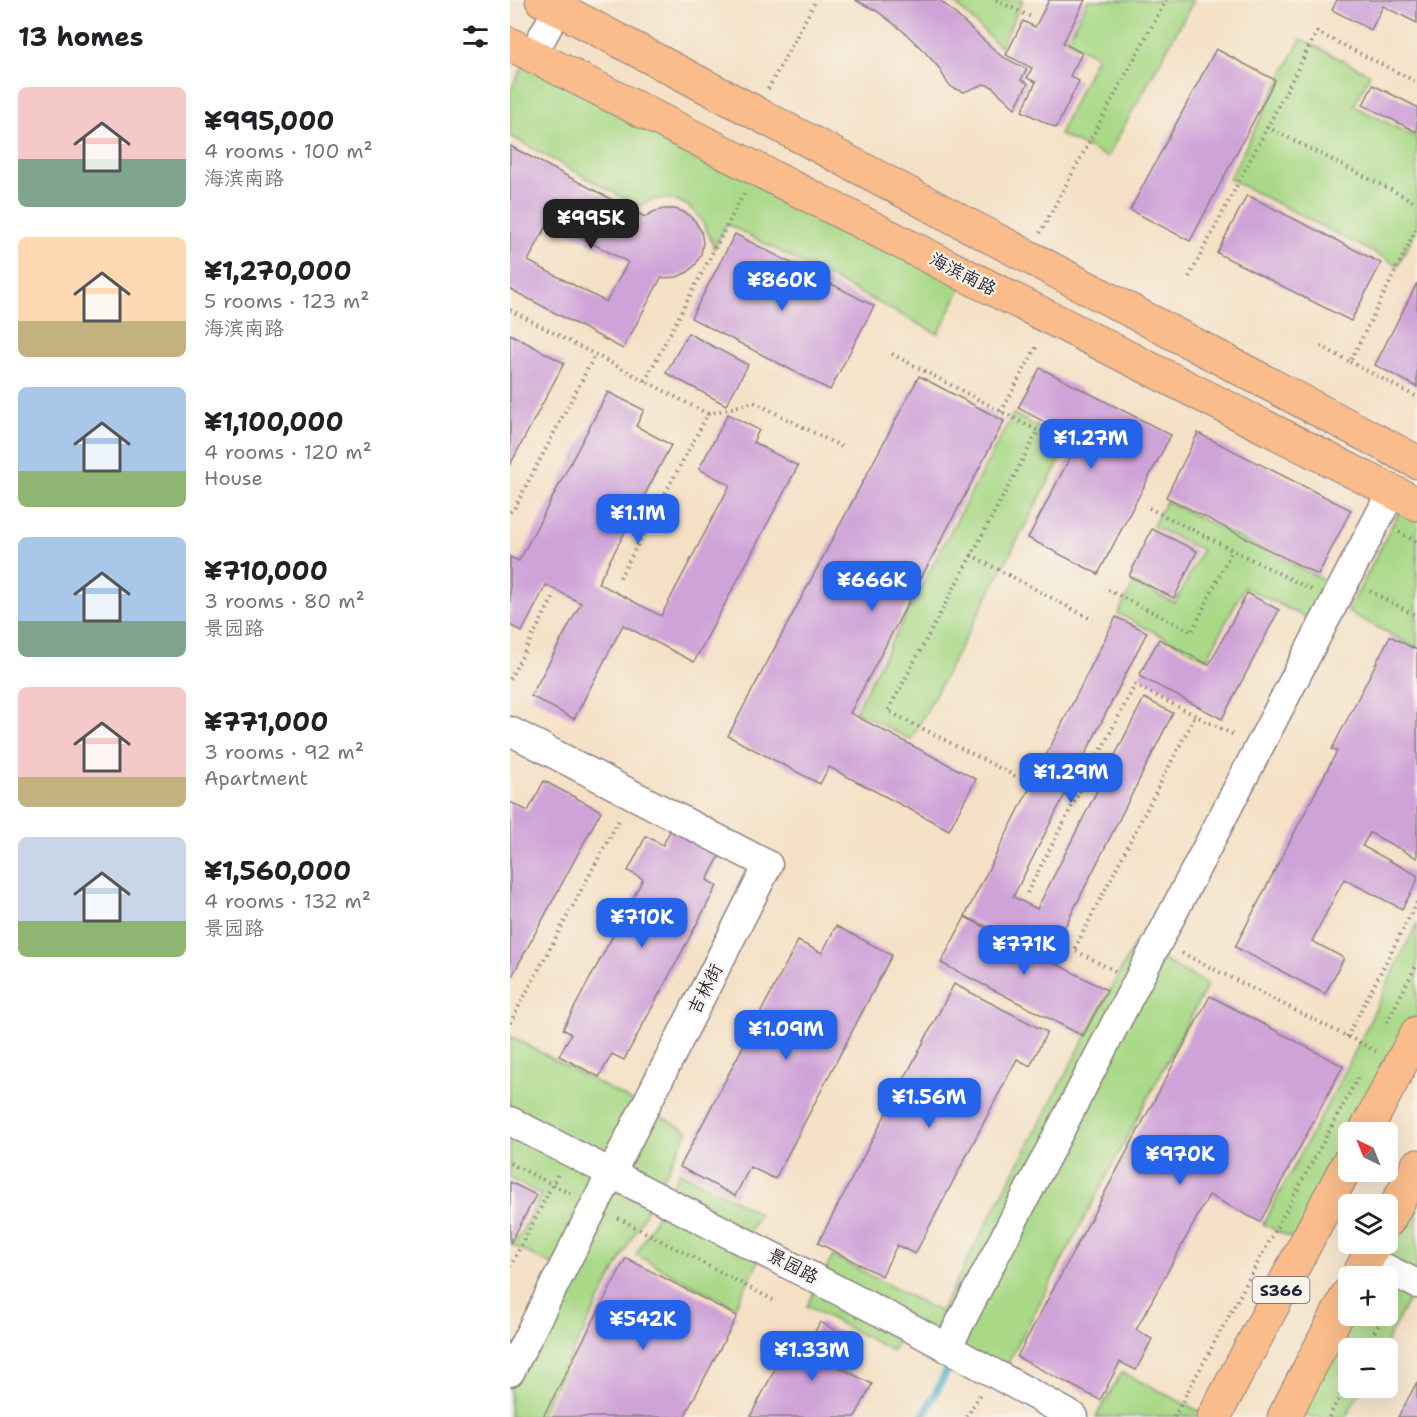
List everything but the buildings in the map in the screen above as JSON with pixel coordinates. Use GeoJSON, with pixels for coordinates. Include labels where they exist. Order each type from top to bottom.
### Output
{"type":"FeatureCollection","features":[{"type":"Feature","properties":{"kind":"main road"},"geometry":{"type":"LineString","coordinates":[[554,3],[1417,462]]}},
{"type":"Feature","properties":{"kind":"main road","name":"海滨南路"},"geometry":{"type":"LineString","coordinates":[[521,49],[1404,498]]}},
{"type":"Feature","properties":{"kind":"main road"},"geometry":{"type":"LineString","coordinates":[[1368,1122],[1387,1057],[1417,1033]]}},
{"type":"Feature","properties":{"kind":"main road"},"geometry":{"type":"LineString","coordinates":[[1398,1202],[1417,1166]]}},
{"type":"Feature","properties":{"kind":"main road","name":"S366"},"geometry":{"type":"LineString","coordinates":[[1214,1417],[1338,1182]]}},
{"type":"Feature","properties":{"kind":"main road"},"geometry":{"type":"LineString","coordinates":[[1284,1417],[1338,1313]]}},
{"type":"Feature","properties":{"kind":"street"},"geometry":{"type":"LineString","coordinates":[[521,49],[554,3]]}},
{"type":"Feature","properties":{"kind":"street"},"geometry":{"type":"LineString","coordinates":[[955,1352],[1137,982],[1334,601],[1404,498]]}},
{"type":"Feature","properties":{"kind":"street","name":"吉林街"},"geometry":{"type":"LineString","coordinates":[[510,731],[768,865],[510,1372]]}},
{"type":"Feature","properties":{"kind":"street","name":"景园路"},"geometry":{"type":"LineString","coordinates":[[510,1121],[955,1352],[1074,1417]]}},
{"type":"Feature","properties":{"kind":"street"},"geometry":{"type":"LineString","coordinates":[[1367,1260],[1417,1284]]}},
{"type":"Feature","properties":{"kind":"path"},"geometry":{"type":"LineString","coordinates":[[767,93],[816,0]]}},
{"type":"Feature","properties":{"kind":"path"},"geometry":{"type":"LineString","coordinates":[[996,0],[1033,18]]}},
{"type":"Feature","properties":{"kind":"path"},"geometry":{"type":"LineString","coordinates":[[1039,236],[1166,0]]}},
{"type":"Feature","properties":{"kind":"path"},"geometry":{"type":"LineString","coordinates":[[1189,277],[1317,32],[1417,82]]}},
{"type":"Feature","properties":{"kind":"path"},"geometry":{"type":"LineString","coordinates":[[1267,127],[1417,203]]}},
{"type":"Feature","properties":{"kind":"path"},"geometry":{"type":"LineString","coordinates":[[645,381],[757,169]]}},
{"type":"Feature","properties":{"kind":"path"},"geometry":{"type":"LineString","coordinates":[[1350,362],[1417,228]]}},
{"type":"Feature","properties":{"kind":"path"},"geometry":{"type":"LineString","coordinates":[[510,310],[708,414],[754,402],[842,447]]}},
{"type":"Feature","properties":{"kind":"path"},"geometry":{"type":"LineString","coordinates":[[1001,412],[1052,319]]}},
{"type":"Feature","properties":{"kind":"path"},"geometry":{"type":"LineString","coordinates":[[1321,346],[1417,397]]}},
{"type":"Feature","properties":{"kind":"path"},"geometry":{"type":"LineString","coordinates":[[892,354],[1038,431],[888,711],[1015,776]]}},
{"type":"Feature","properties":{"kind":"path"},"geometry":{"type":"LineString","coordinates":[[510,512],[514,509],[595,355]]}},
{"type":"Feature","properties":{"kind":"path"},"geometry":{"type":"LineString","coordinates":[[620,579],[708,414]]}},
{"type":"Feature","properties":{"kind":"path"},"geometry":{"type":"LineString","coordinates":[[1149,508],[1334,601]]}},
{"type":"Feature","properties":{"kind":"path"},"geometry":{"type":"LineString","coordinates":[[1108,590],[1192,632],[1232,550]]}},
{"type":"Feature","properties":{"kind":"path"},"geometry":{"type":"LineString","coordinates":[[971,555],[1093,620]]}},
{"type":"Feature","properties":{"kind":"path"},"geometry":{"type":"LineString","coordinates":[[1372,593],[1417,616]]}},
{"type":"Feature","properties":{"kind":"path"},"geometry":{"type":"LineString","coordinates":[[510,679],[555,594]]}},
{"type":"Feature","properties":{"kind":"path"},"geometry":{"type":"LineString","coordinates":[[1027,893],[1135,685],[1258,748]]}},
{"type":"Feature","properties":{"kind":"path"},"geometry":{"type":"LineString","coordinates":[[1137,982],[1074,950],[1195,716]]}},
{"type":"Feature","properties":{"kind":"path"},"geometry":{"type":"LineString","coordinates":[[510,1023],[633,795]]}},
{"type":"Feature","properties":{"kind":"path"},"geometry":{"type":"LineString","coordinates":[[1347,1037],[1417,902]]}},
{"type":"Feature","properties":{"kind":"path"},"geometry":{"type":"LineString","coordinates":[[1184,954],[1387,1057]]}},
{"type":"Feature","properties":{"kind":"path"},"geometry":{"type":"LineString","coordinates":[[1383,1031],[1417,964]]}},
{"type":"Feature","properties":{"kind":"path"},"geometry":{"type":"LineString","coordinates":[[1378,1040],[1387,1057]]}},
{"type":"Feature","properties":{"kind":"path"},"geometry":{"type":"LineString","coordinates":[[1174,1417],[1362,1071]]}},
{"type":"Feature","properties":{"kind":"path"},"geometry":{"type":"LineString","coordinates":[[510,1267],[570,1151]]}},
{"type":"Feature","properties":{"kind":"path"},"geometry":{"type":"LineString","coordinates":[[510,1163],[773,1300]]}},
{"type":"Feature","properties":{"kind":"path"},"geometry":{"type":"LineString","coordinates":[[1329,1417],[1339,1398]]}},
{"type":"Feature","properties":{"kind":"green space"},"geometry":{"type":"Polygon","coordinates":[[[952,0],[1023,0],[1000,47],[952,0]]]}},
{"type":"Feature","properties":{"kind":"green space"},"geometry":{"type":"Polygon","coordinates":[[[1088,0],[1194,0],[1107,157],[1059,134],[1097,56],[1067,41],[1088,0]]]}},
{"type":"Feature","properties":{"kind":"green space"},"geometry":{"type":"Polygon","coordinates":[[[1301,39],[1370,74],[1354,106],[1417,138],[1417,228],[1398,265],[1229,179],[1301,39]]]}},
{"type":"Feature","properties":{"kind":"green space"},"geometry":{"type":"Polygon","coordinates":[[[528,57],[964,282],[938,334],[727,224],[714,248],[701,219],[687,205],[668,199],[654,200],[638,206],[510,136],[510,91],[528,57]]]}},
{"type":"Feature","properties":{"kind":"green space"},"geometry":{"type":"Polygon","coordinates":[[[1013,414],[1069,443],[911,740],[855,711],[1013,414]]]}},
{"type":"Feature","properties":{"kind":"green space"},"geometry":{"type":"Polygon","coordinates":[[[1166,501],[1342,589],[1323,626],[1244,587],[1207,659],[1118,614],[1134,583],[1175,603],[1202,550],[1153,526],[1166,501]]]}},
{"type":"Feature","properties":{"kind":"green space"},"geometry":{"type":"Polygon","coordinates":[[[1404,502],[1417,509],[1417,648],[1348,612],[1404,502]]]}},
{"type":"Feature","properties":{"kind":"green space"},"geometry":{"type":"Polygon","coordinates":[[[1417,923],[1417,1022],[1363,1122],[1338,1122],[1338,1168],[1299,1242],[1263,1224],[1347,1068],[1417,923]]]}},
{"type":"Feature","properties":{"kind":"green space"},"geometry":{"type":"Polygon","coordinates":[[[1134,945],[1208,984],[998,1382],[902,1333],[892,1351],[807,1306],[833,1256],[940,1312],[1134,945]]]}},
{"type":"Feature","properties":{"kind":"green space"},"geometry":{"type":"Polygon","coordinates":[[[510,1036],[688,1131],[657,1190],[510,1115],[510,1036]]]}},
{"type":"Feature","properties":{"kind":"green space"},"geometry":{"type":"Polygon","coordinates":[[[510,1125],[604,1174],[556,1267],[514,1246],[541,1195],[510,1178],[510,1125]]]}},
{"type":"Feature","properties":{"kind":"green space"},"geometry":{"type":"Polygon","coordinates":[[[680,1172],[759,1213],[748,1234],[767,1245],[735,1307],[636,1255],[680,1172]]]}},
{"type":"Feature","properties":{"kind":"green space"},"geometry":{"type":"Polygon","coordinates":[[[1417,1183],[1417,1272],[1384,1254],[1398,1254],[1398,1218],[1417,1183]]]}},
{"type":"Feature","properties":{"kind":"green space"},"geometry":{"type":"Polygon","coordinates":[[[612,1188],[648,1207],[539,1417],[510,1417],[510,1385],[612,1188]]]}},
{"type":"Feature","properties":{"kind":"green space"},"geometry":{"type":"Polygon","coordinates":[[[1398,1290],[1410,1297],[1398,1320],[1398,1290]]]}},
{"type":"Feature","properties":{"kind":"green space"},"geometry":{"type":"Polygon","coordinates":[[[1342,1326],[1395,1326],[1388,1338],[1338,1338],[1338,1398],[1356,1398],[1346,1417],[1291,1417],[1342,1326]]]}},
{"type":"Feature","properties":{"kind":"green space"},"geometry":{"type":"Polygon","coordinates":[[[1122,1372],[1208,1416],[1096,1417],[1122,1372]]]}},
{"type":"Feature","properties":{"kind":"waterway"},"geometry":{"type":"LineString","coordinates":[[923,1417],[954,1357]]}}]}
